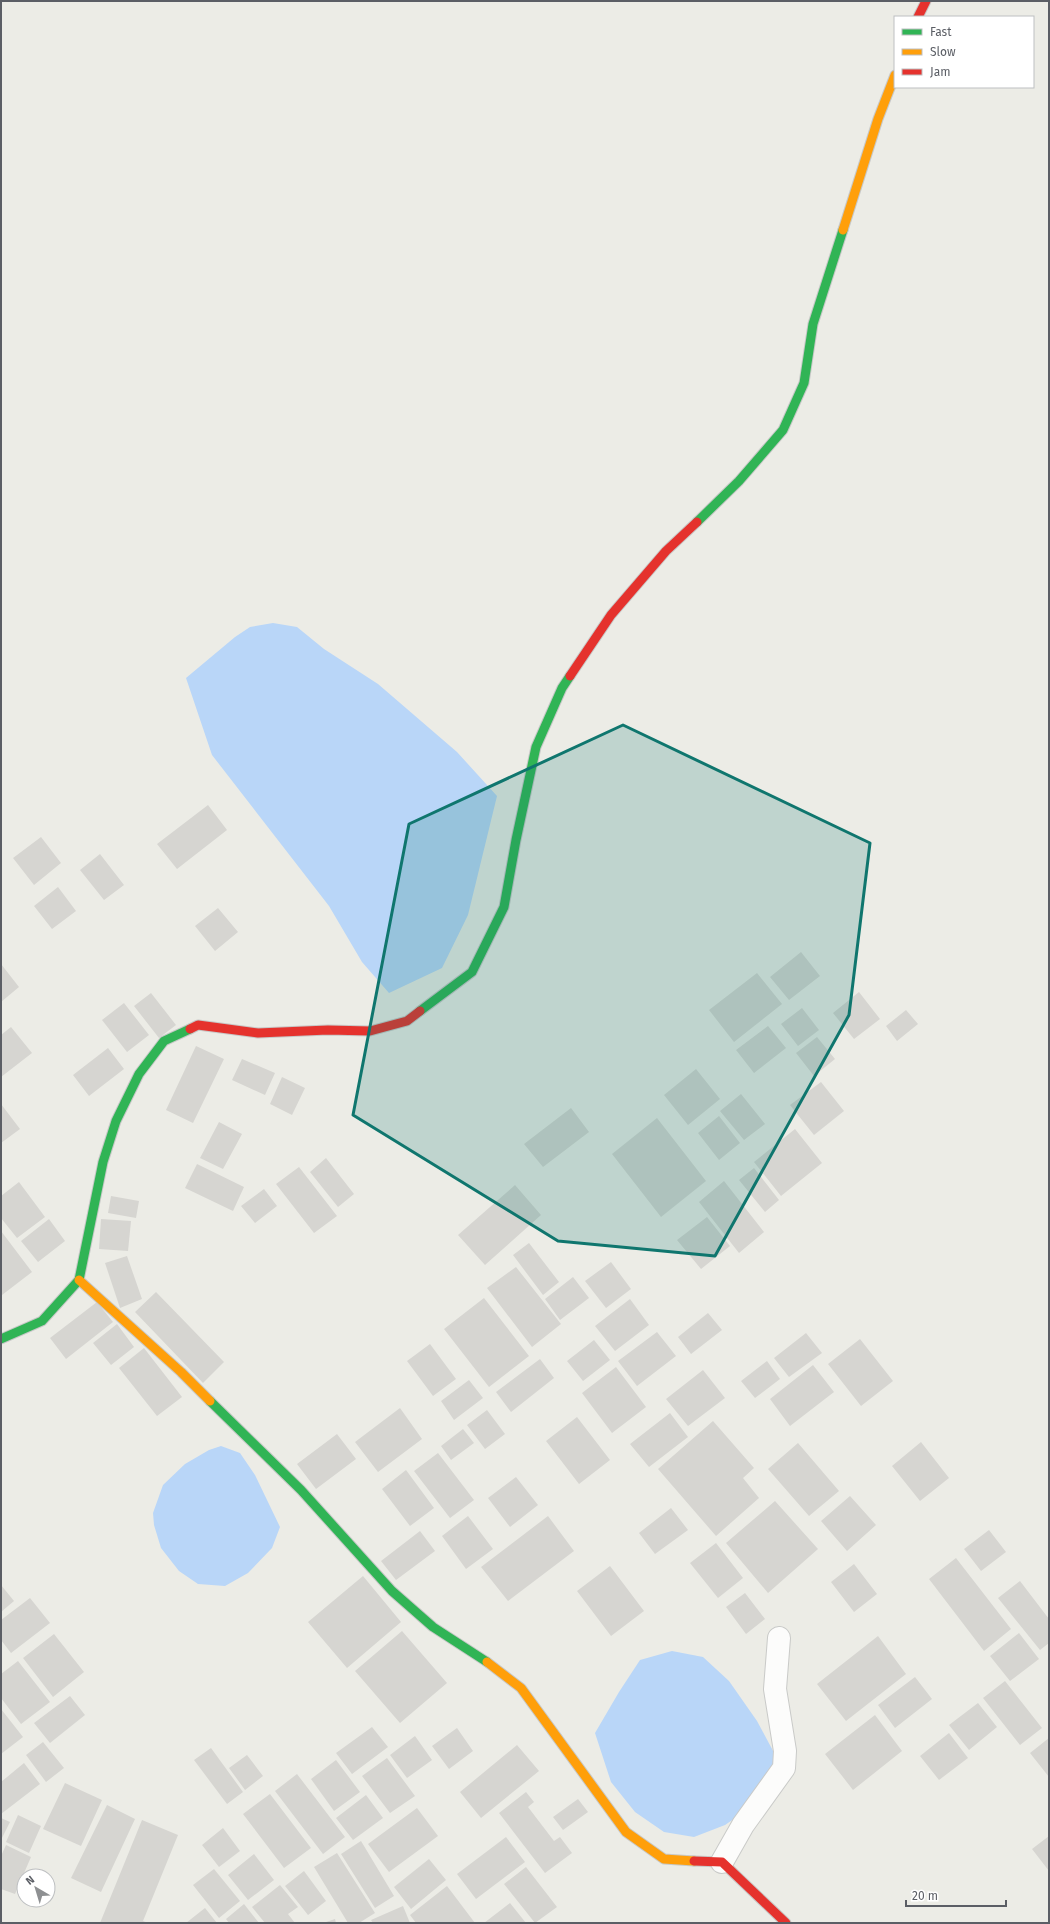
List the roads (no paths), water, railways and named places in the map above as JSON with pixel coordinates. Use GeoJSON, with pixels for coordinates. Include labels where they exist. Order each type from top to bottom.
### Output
{"type":"FeatureCollection","features":[{"type":"Feature","properties":{"kind":"street"},"geometry":{"type":"LineString","coordinates":[[918,16],[926,1]]}},
{"type":"Feature","properties":{"kind":"street"},"geometry":{"type":"LineString","coordinates":[[1,1339],[42,1321],[79,1280],[103,1162],[116,1121],[139,1074],[164,1041],[198,1025],[258,1033],[328,1030],[370,1031],[407,1021],[472,972],[504,907],[516,840],[536,747],[562,688],[611,615],[666,551],[739,482],[783,430],[804,383],[813,324],[878,119],[894,78]]}},
{"type":"Feature","properties":{"kind":"street"},"geometry":{"type":"LineString","coordinates":[[79,1280],[181,1372],[301,1490],[392,1591],[433,1627],[475,1653],[521,1688],[626,1832],[664,1859],[722,1862],[786,1923]]}},
{"type":"Feature","properties":{"kind":"street"},"geometry":{"type":"LineString","coordinates":[[722,1862],[743,1825],[784,1768],[785,1751],[775,1689],[779,1638]]}},
{"type":"Feature","properties":{"kind":"water"},"geometry":{"type":"Polygon","coordinates":[[[273,623],[297,627],[324,649],[378,684],[457,752],[497,796],[468,915],[442,968],[389,993],[362,962],[329,906],[212,755],[186,678],[235,637],[250,627],[273,623]]]}},
{"type":"Feature","properties":{"kind":"water"},"geometry":{"type":"Polygon","coordinates":[[[221,1446],[240,1453],[255,1475],[280,1527],[272,1548],[248,1573],[225,1586],[198,1584],[179,1571],[161,1548],[154,1525],[153,1513],[163,1485],[185,1464],[209,1450],[221,1446]]]}},
{"type":"Feature","properties":{"kind":"water"},"geometry":{"type":"Polygon","coordinates":[[[672,1651],[703,1657],[729,1681],[757,1721],[779,1762],[753,1806],[725,1825],[694,1837],[664,1832],[635,1812],[611,1782],[595,1733],[640,1660],[672,1651]]]}}]}
